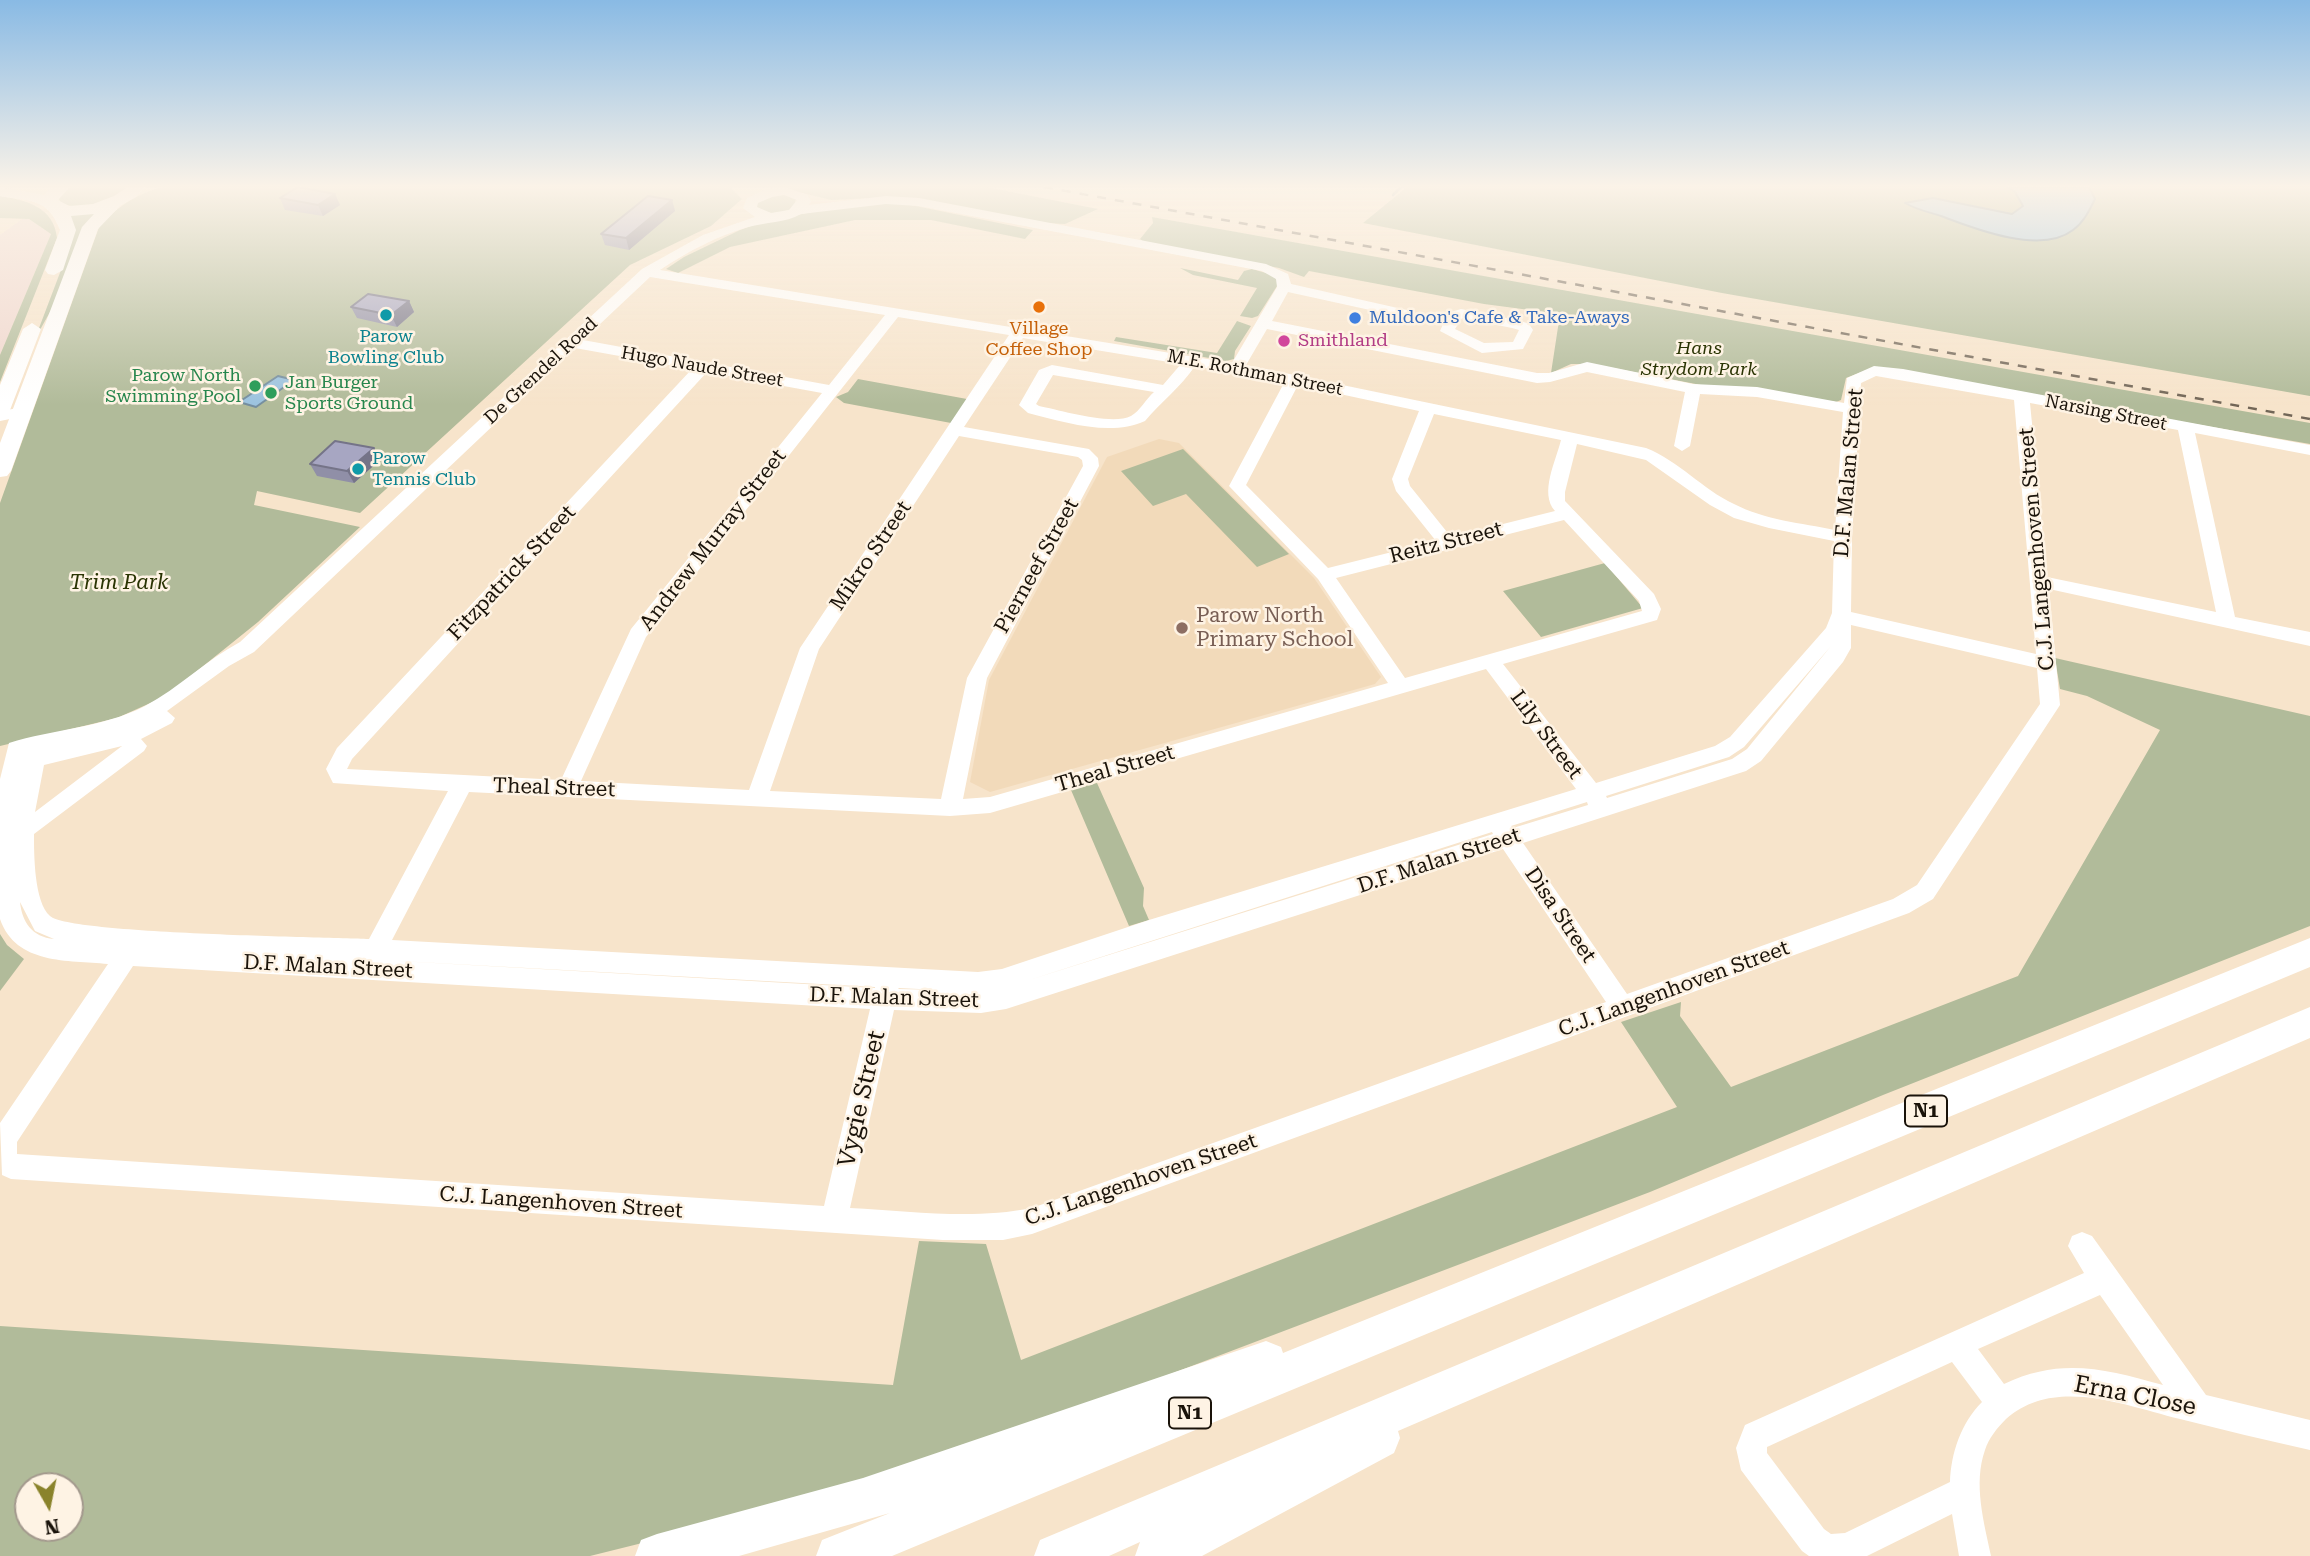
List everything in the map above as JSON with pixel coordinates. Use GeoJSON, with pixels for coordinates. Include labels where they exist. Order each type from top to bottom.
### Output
{"type":"FeatureCollection","features":[{"type":"Feature","properties":{"kind":"highway","name":"N1"},"geometry":{"type":"LineString","coordinates":[[838,1556],[1541,1270],[2310,952]]}},
{"type":"Feature","properties":{"kind":"highway"},"geometry":{"type":"LineString","coordinates":[[1056,1556],[1550,1347],[1640,1305],[2310,1022]]}},
{"type":"Feature","properties":{"kind":"highway"},"geometry":{"type":"LineString","coordinates":[[671,1553],[863,1500],[1541,1270]]}},
{"type":"Feature","properties":{"kind":"highway"},"geometry":{"type":"LineString","coordinates":[[1157,1556],[1550,1347]]}},
{"type":"Feature","properties":{"kind":"main road"},"geometry":{"type":"LineString","coordinates":[[0,471],[6,413],[57,260]]}},
{"type":"Feature","properties":{"kind":"main road"},"geometry":{"type":"LineString","coordinates":[[6,413],[75,260]]}},
{"type":"Feature","properties":{"kind":"street","name":"De Grendel Road"},"geometry":{"type":"LineString","coordinates":[[7,758],[37,751],[153,710],[222,660],[247,647],[647,272],[667,260]]}},
{"type":"Feature","properties":{"kind":"street","name":"De Grendel Road"},"geometry":{"type":"LineString","coordinates":[[1222,260],[1266,268],[1283,276],[1284,287]]}},
{"type":"Feature","properties":{"kind":"street","name":"M.E. Rothman Street"},"geometry":{"type":"LineString","coordinates":[[647,272],[1237,368],[1570,437],[1649,455],[1734,512],[1843,537]]}},
{"type":"Feature","properties":{"kind":"street"},"geometry":{"type":"LineString","coordinates":[[1237,368],[1284,287],[1411,315]]}},
{"type":"Feature","properties":{"kind":"street","name":"Andrew Murray Street"},"geometry":{"type":"LineString","coordinates":[[567,789],[638,634],[895,312]]}},
{"type":"Feature","properties":{"kind":"street"},"geometry":{"type":"LineString","coordinates":[[1264,324],[1546,379],[1587,366],[1693,389],[1757,392],[1851,409]]}},
{"type":"Feature","properties":{"kind":"street","name":"Mikro Street"},"geometry":{"type":"LineString","coordinates":[[757,798],[807,654],[1019,332]]}},
{"type":"Feature","properties":{"kind":"street","name":"Hugo Naude Street"},"geometry":{"type":"LineString","coordinates":[[572,343],[832,390]]}},
{"type":"Feature","properties":{"kind":"street"},"geometry":{"type":"LineString","coordinates":[[1477,365],[1482,348]]}},
{"type":"Feature","properties":{"kind":"street"},"geometry":{"type":"LineString","coordinates":[[1167,390],[1052,370],[1044,373],[1027,405],[1034,411],[1121,424],[1138,419],[1149,404],[1167,390],[1180,379],[1191,360]]}},
{"type":"Feature","properties":{"kind":"street","name":"Fitzpatrick Street"},"geometry":{"type":"LineString","coordinates":[[347,779],[336,774],[338,763],[344,754],[703,367]]}},
{"type":"Feature","properties":{"kind":"street","name":"D.F. Malan Street"},"geometry":{"type":"LineString","coordinates":[[7,758],[0,839],[10,915],[15,929],[30,942],[43,948],[132,947],[370,959],[887,988],[993,1001],[1237,914],[1597,800],[1739,765],[1740,754],[1836,657],[1842,642],[1840,615],[1843,537],[1853,381],[1874,371],[1903,374]]}},
{"type":"Feature","properties":{"kind":"street","name":"Narsing Street"},"geometry":{"type":"LineString","coordinates":[[1903,374],[2310,450]]}},
{"type":"Feature","properties":{"kind":"street"},"geometry":{"type":"LineString","coordinates":[[1293,379],[1238,486],[1324,575],[1401,687]]}},
{"type":"Feature","properties":{"kind":"street"},"geometry":{"type":"LineString","coordinates":[[1682,446],[1693,389]]}},
{"type":"Feature","properties":{"kind":"street","name":"C.J. Langenhoven Street"},"geometry":{"type":"LineString","coordinates":[[132,947],[5,1138],[1,1157],[11,1166],[982,1228],[1032,1221],[1901,906],[1925,892],[2050,705],[2022,398]]}},
{"type":"Feature","properties":{"kind":"street"},"geometry":{"type":"LineString","coordinates":[[1429,407],[1399,479],[1402,487],[1446,542]]}},
{"type":"Feature","properties":{"kind":"street"},"geometry":{"type":"LineString","coordinates":[[2186,428],[2227,621]]}},
{"type":"Feature","properties":{"kind":"street","name":"Pierneef Street"},"geometry":{"type":"LineString","coordinates":[[950,808],[977,678],[1091,466],[1090,458],[1083,453],[955,429]]}},
{"type":"Feature","properties":{"kind":"street","name":"Theal Street"},"geometry":{"type":"LineString","coordinates":[[347,779],[950,808],[990,805],[1650,615],[1652,609],[1647,598],[1567,513],[1555,496],[1570,437]]}},
{"type":"Feature","properties":{"kind":"street","name":"Reitz Street"},"geometry":{"type":"LineString","coordinates":[[1324,575],[1567,513]]}},
{"type":"Feature","properties":{"kind":"street"},"geometry":{"type":"LineString","coordinates":[[2039,581],[2310,639]]}},
{"type":"Feature","properties":{"kind":"street"},"geometry":{"type":"LineString","coordinates":[[1840,615],[2047,663]]}},
{"type":"Feature","properties":{"kind":"street","name":"Lily Street"},"geometry":{"type":"LineString","coordinates":[[1491,662],[1597,800]]}},
{"type":"Feature","properties":{"kind":"street"},"geometry":{"type":"LineString","coordinates":[[0,839],[23,832],[137,746]]}},
{"type":"Feature","properties":{"kind":"street","name":"D.F. Malan Street"},"geometry":{"type":"LineString","coordinates":[[37,751],[25,804],[23,832],[29,895],[35,916],[45,926],[132,947]]}},
{"type":"Feature","properties":{"kind":"street"},"geometry":{"type":"LineString","coordinates":[[370,959],[462,785]]}},
{"type":"Feature","properties":{"kind":"street","name":"Disa Street"},"geometry":{"type":"LineString","coordinates":[[1503,831],[1623,1008]]}},
{"type":"Feature","properties":{"kind":"street","name":"Vygie Street"},"geometry":{"type":"LineString","coordinates":[[834,1220],[887,988]]}},
{"type":"Feature","properties":{"kind":"street"},"geometry":{"type":"LineString","coordinates":[[2082,1246],[2197,1408]]}},
{"type":"Feature","properties":{"kind":"street"},"geometry":{"type":"LineString","coordinates":[[1965,1491],[1849,1548],[1833,1551],[1813,1540],[1752,1459],[1750,1446],[1759,1433],[2105,1278]]}},
{"type":"Feature","properties":{"kind":"street"},"geometry":{"type":"LineString","coordinates":[[1956,1345],[2000,1402]]}},
{"type":"Feature","properties":{"kind":"street","name":"Erna Close"},"geometry":{"type":"LineString","coordinates":[[1975,1556],[1965,1491],[1968,1456],[1974,1437],[2000,1402],[2018,1391],[2058,1381],[2107,1386],[2310,1435]]}},
{"type":"Feature","properties":{"kind":"shaded area"},"geometry":{"type":"Polygon","coordinates":[[[0,260],[40,260],[0,355],[0,260]]]}},
{"type":"Feature","properties":{"kind":"shaded area","name":"Parow North Primary School"},"geometry":{"type":"Polygon","coordinates":[[[1159,439],[1179,443],[1314,578],[1381,677],[1375,684],[990,792],[970,782],[989,680],[1107,457],[1159,439]]]}},
{"type":"Feature","properties":{"kind":"green space"},"geometry":{"type":"Polygon","coordinates":[[[40,260],[48,260],[0,382],[0,355],[40,260]]]}},
{"type":"Feature","properties":{"kind":"green space"},"geometry":{"type":"Polygon","coordinates":[[[65,260],[71,260],[54,305],[41,328],[11,402],[65,260]]]}},
{"type":"Feature","properties":{"kind":"green space","name":"Trim Park"},"geometry":{"type":"Polygon","coordinates":[[[87,260],[641,260],[630,265],[360,513],[257,491],[254,505],[360,527],[258,622],[166,696],[117,718],[0,746],[0,503],[87,260]]]}},
{"type":"Feature","properties":{"kind":"green space"},"geometry":{"type":"Polygon","coordinates":[[[680,260],[705,260],[678,273],[666,269],[680,260]]]}},
{"type":"Feature","properties":{"kind":"green space","name":"Hans Strydom Park"},"geometry":{"type":"Polygon","coordinates":[[[1235,260],[1392,260],[2310,423],[2310,444],[1872,368],[1846,378],[1841,400],[1836,402],[1701,385],[1592,364],[1571,364],[1551,373],[1560,314],[1484,304],[1309,271],[1304,277],[1279,268],[1235,260]]]}},
{"type":"Feature","properties":{"kind":"green space"},"geometry":{"type":"Polygon","coordinates":[[[1551,260],[2310,260],[2310,396],[1722,293],[1551,260]]]}},
{"type":"Feature","properties":{"kind":"green space"},"geometry":{"type":"Polygon","coordinates":[[[1180,268],[1238,280],[1244,271],[1252,269],[1273,275],[1279,283],[1258,316],[1252,318],[1240,316],[1257,288],[1193,275],[1180,268]]]}},
{"type":"Feature","properties":{"kind":"green space"},"geometry":{"type":"Polygon","coordinates":[[[1237,321],[1251,326],[1235,351],[1234,359],[1226,361],[1114,341],[1116,337],[1217,353],[1237,321]]]}},
{"type":"Feature","properties":{"kind":"green space"},"geometry":{"type":"Polygon","coordinates":[[[858,379],[967,399],[951,423],[844,403],[836,397],[848,392],[858,379]]]}},
{"type":"Feature","properties":{"kind":"green space"},"geometry":{"type":"Polygon","coordinates":[[[1183,449],[1289,554],[1257,567],[1186,494],[1153,506],[1121,471],[1183,449]]]}},
{"type":"Feature","properties":{"kind":"green space"},"geometry":{"type":"Polygon","coordinates":[[[1605,563],[1643,608],[1541,637],[1503,591],[1605,563]]]}},
{"type":"Feature","properties":{"kind":"green space"},"geometry":{"type":"Polygon","coordinates":[[[2055,658],[2310,716],[2310,926],[1883,1095],[1650,1192],[1002,1438],[799,1504],[590,1556],[0,1556],[0,1326],[893,1385],[919,1241],[986,1244],[1021,1360],[1677,1107],[1621,1022],[1681,1002],[1680,1016],[1731,1087],[2018,976],[2160,730],[2087,696],[2060,689],[2055,658]]]}},
{"type":"Feature","properties":{"kind":"green space"},"geometry":{"type":"Polygon","coordinates":[[[1097,783],[1144,888],[1143,906],[1149,920],[1129,926],[1071,790],[1097,783]]]}},
{"type":"Feature","properties":{"kind":"green space"},"geometry":{"type":"Polygon","coordinates":[[[0,934],[7,945],[24,959],[0,991],[0,934]]]}},
{"type":"Feature","properties":{"kind":"water"},"geometry":{"type":"Polygon","coordinates":[[[278,376],[294,380],[256,407],[239,402],[278,376]]]}},
{"type":"Feature","properties":{"kind":"building"},"geometry":{"type":"Polygon","coordinates":[[[368,294],[409,301],[391,315],[351,307],[368,294]]]}},
{"type":"Feature","properties":{"kind":"building"},"geometry":{"type":"Polygon","coordinates":[[[335,441],[374,448],[347,471],[310,464],[335,441]]]}},
{"type":"Feature","properties":{"kind":"railway"},"geometry":{"type":"LineString","coordinates":[[1440,260],[2310,419]]}},
{"type":"Feature","properties":{"kind":"place","name":"Village Coffee Shop"},"geometry":{"type":"Point","coordinates":[1039,307]}},
{"type":"Feature","properties":{"kind":"place","name":"Parow Bowling Club"},"geometry":{"type":"Point","coordinates":[386,315]}},
{"type":"Feature","properties":{"kind":"place","name":"Muldoon's Cafe & Take-Aways"},"geometry":{"type":"Point","coordinates":[1355,318]}},
{"type":"Feature","properties":{"kind":"place","name":"Smithland"},"geometry":{"type":"Point","coordinates":[1284,341]}},
{"type":"Feature","properties":{"kind":"place","name":"Parow North Swimming Pool"},"geometry":{"type":"Point","coordinates":[255,386]}},
{"type":"Feature","properties":{"kind":"place","name":"Jan Burger Sports Ground"},"geometry":{"type":"Point","coordinates":[271,393]}},
{"type":"Feature","properties":{"kind":"place","name":"Parow Tennis Club"},"geometry":{"type":"Point","coordinates":[358,469]}},
{"type":"Feature","properties":{"kind":"place","name":"Parow North Primary School"},"geometry":{"type":"Point","coordinates":[1182,628]}}]}
